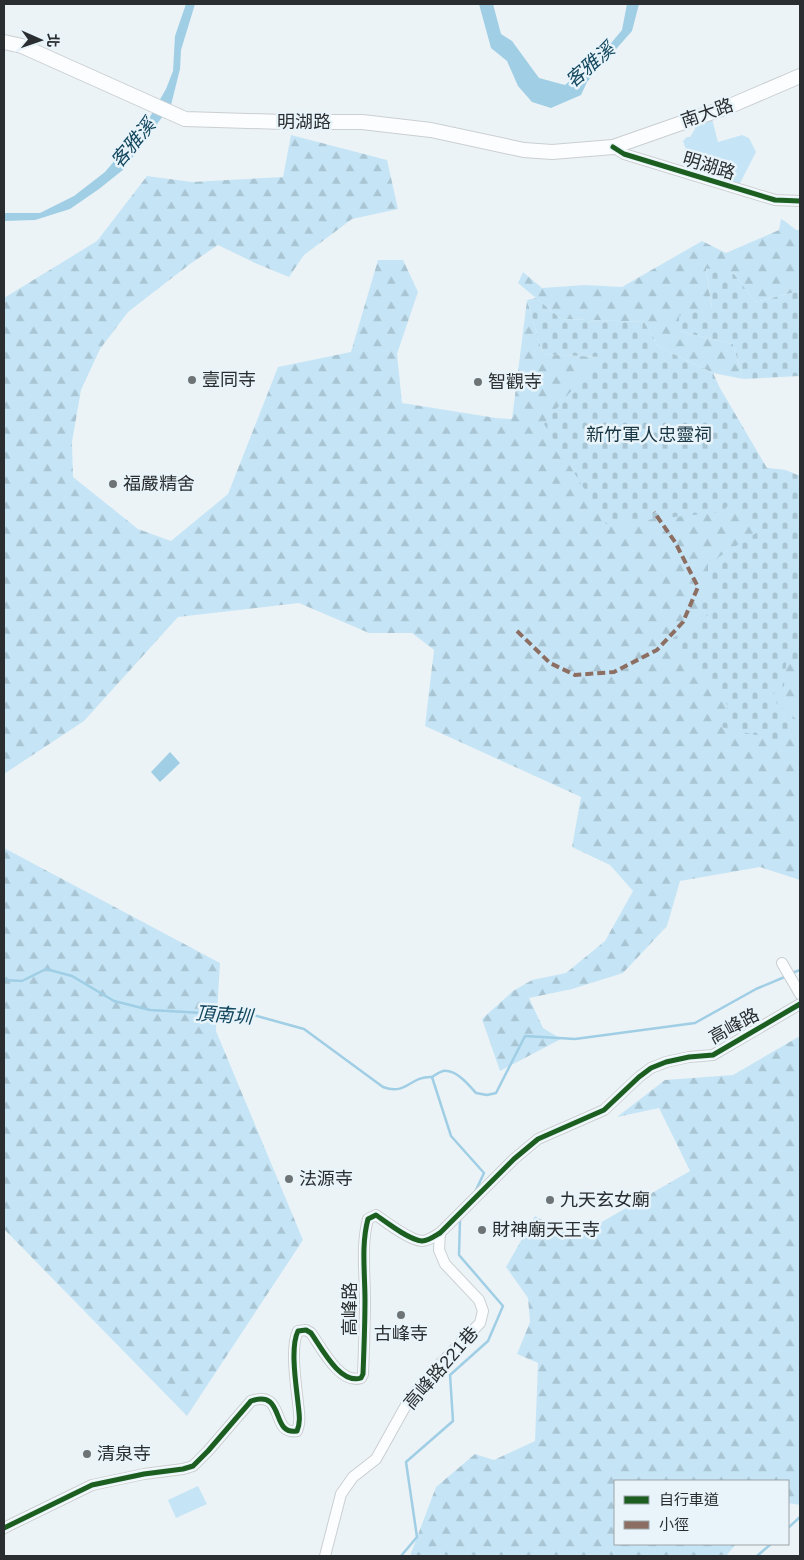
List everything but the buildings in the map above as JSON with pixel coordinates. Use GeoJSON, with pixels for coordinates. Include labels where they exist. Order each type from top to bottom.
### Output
{"type":"FeatureCollection","features":[{"type":"Feature","properties":{"kind":"main road","name":"明湖路"},"geometry":{"type":"LineString","coordinates":[[4,42],[22,46],[185,119],[273,122],[362,122],[431,130],[524,150],[552,152],[613,147]]}},
{"type":"Feature","properties":{"kind":"main road","name":"南大路"},"geometry":{"type":"LineString","coordinates":[[613,147],[730,106],[800,76]]}},
{"type":"Feature","properties":{"kind":"street","name":"明湖路"},"geometry":{"type":"LineString","coordinates":[[613,147],[624,154],[775,200],[800,201]]}},
{"type":"Feature","properties":{"kind":"street"},"geometry":{"type":"LineString","coordinates":[[782,963],[800,994]]}},
{"type":"Feature","properties":{"kind":"street","name":"高峰路"},"geometry":{"type":"LineString","coordinates":[[4,1528],[92,1485],[193,1466],[251,1401],[259,1398],[271,1402],[276,1408],[279,1420],[285,1429],[291,1432],[297,1431],[300,1413],[295,1341],[298,1331],[306,1330],[311,1333],[335,1367],[348,1378],[355,1380],[361,1378],[363,1374],[364,1232],[368,1218],[376,1215],[413,1238],[422,1241],[430,1239],[440,1232],[514,1159],[538,1139],[604,1110],[651,1068],[674,1060],[713,1055],[800,1004]]}},
{"type":"Feature","properties":{"kind":"street","name":"高峰路221巷"},"geometry":{"type":"LineString","coordinates":[[325,1556],[341,1494],[353,1477],[376,1459],[410,1398],[480,1323],[483,1311],[479,1300],[446,1264],[439,1250],[440,1232]]}},
{"type":"Feature","properties":{"kind":"green space"},"geometry":{"type":"Polygon","coordinates":[[[712,119],[718,142],[742,135],[749,138],[756,152],[739,185],[690,171],[691,164],[683,141],[690,137],[695,129],[694,125],[712,119]]]}},
{"type":"Feature","properties":{"kind":"green space","name":"新竹軍人忠靈祠"},"geometry":{"type":"Polygon","coordinates":[[[291,135],[387,160],[398,209],[352,219],[304,255],[289,277],[218,245],[128,312],[100,349],[81,390],[72,442],[73,477],[138,529],[171,541],[228,494],[278,367],[351,352],[378,260],[403,260],[418,292],[397,354],[402,403],[512,419],[527,300],[543,354],[599,357],[767,468],[785,470],[800,476],[800,880],[760,867],[680,881],[667,926],[623,973],[572,989],[529,998],[543,1028],[561,1039],[500,1071],[482,1019],[513,991],[532,980],[566,973],[605,941],[633,891],[610,865],[572,847],[581,797],[425,726],[434,650],[412,633],[369,633],[299,603],[178,617],[84,721],[4,774],[4,298],[97,241],[147,176],[192,182],[283,177],[291,135]]]}},
{"type":"Feature","properties":{"kind":"green space"},"geometry":{"type":"Polygon","coordinates":[[[781,219],[796,230],[800,230],[800,291],[755,302],[734,274],[706,269],[712,309],[679,331],[733,344],[743,379],[713,373],[659,347],[644,322],[561,319],[518,283],[523,272],[542,288],[585,285],[622,287],[702,241],[726,253],[779,230],[781,219]]]}},
{"type":"Feature","properties":{"kind":"green space"},"geometry":{"type":"Polygon","coordinates":[[[706,268],[734,274],[755,302],[800,291],[800,376],[743,379],[733,344],[679,331],[679,316],[712,308],[706,268]]]}},
{"type":"Feature","properties":{"kind":"green space","name":"新竹軍人忠靈祠"},"geometry":{"type":"Polygon","coordinates":[[[536,298],[561,319],[644,322],[659,347],[713,373],[767,468],[785,470],[800,476],[800,665],[787,656],[784,686],[769,697],[796,719],[782,741],[721,727],[728,706],[698,664],[680,660],[673,638],[708,615],[697,603],[708,588],[708,564],[756,533],[735,499],[722,512],[606,524],[544,424],[599,357],[543,354],[527,300],[536,298]]]}},
{"type":"Feature","properties":{"kind":"green space"},"geometry":{"type":"Polygon","coordinates":[[[4,848],[220,963],[216,1031],[303,1240],[187,1416],[4,1229],[4,848]]]}},
{"type":"Feature","properties":{"kind":"green space"},"geometry":{"type":"Polygon","coordinates":[[[800,1036],[800,1505],[789,1503],[789,1480],[614,1480],[614,1545],[735,1545],[726,1556],[410,1556],[436,1487],[475,1454],[494,1460],[535,1441],[538,1363],[517,1354],[530,1322],[528,1298],[506,1267],[535,1216],[574,1238],[690,1171],[659,1108],[617,1117],[665,1080],[733,1075],[800,1036]]]}},
{"type":"Feature","properties":{"kind":"green space"},"geometry":{"type":"Polygon","coordinates":[[[198,1486],[207,1504],[176,1518],[168,1500],[198,1486]]]}},
{"type":"Feature","properties":{"kind":"water","name":"客雅溪"},"geometry":{"type":"Polygon","coordinates":[[[186,4],[195,4],[181,50],[180,69],[171,105],[124,169],[70,209],[35,220],[4,221],[4,213],[40,213],[74,196],[105,172],[147,122],[166,89],[173,71],[175,36],[186,4]]]}},
{"type":"Feature","properties":{"kind":"water","name":"客雅溪"},"geometry":{"type":"Polygon","coordinates":[[[479,4],[493,4],[501,34],[512,41],[539,78],[565,85],[607,48],[622,30],[627,4],[639,4],[632,31],[587,82],[581,95],[551,108],[532,102],[518,86],[507,61],[491,48],[479,4]]]}},
{"type":"Feature","properties":{"kind":"water"},"geometry":{"type":"Polygon","coordinates":[[[170,752],[180,763],[160,782],[151,772],[170,752]]]}},
{"type":"Feature","properties":{"kind":"waterway","name":"頂南圳"},"geometry":{"type":"LineString","coordinates":[[4,980],[22,981],[46,969],[72,976],[114,1001],[150,1010],[257,1016],[304,1029],[383,1087],[391,1089],[403,1088],[418,1079],[432,1077]]}},
{"type":"Feature","properties":{"kind":"waterway"},"geometry":{"type":"LineString","coordinates":[[792,973],[800,970]]}},
{"type":"Feature","properties":{"kind":"waterway"},"geometry":{"type":"LineString","coordinates":[[475,1192],[484,1173],[451,1136],[432,1077],[443,1071],[453,1072],[462,1078],[476,1093],[487,1095],[496,1093],[525,1036],[575,1039],[695,1023],[756,989],[787,976]]}},
{"type":"Feature","properties":{"kind":"waterway"},"geometry":{"type":"LineString","coordinates":[[401,1556],[417,1537],[406,1462],[453,1421],[450,1375],[488,1341],[503,1306],[459,1255],[460,1220]]}},
{"type":"Feature","properties":{"kind":"waterway"},"geometry":{"type":"LineString","coordinates":[[789,1527],[800,1517]]}},
{"type":"Feature","properties":{"kind":"waterway"},"geometry":{"type":"LineString","coordinates":[[757,1556],[770,1545]]}},
{"type":"Feature","properties":{"kind":"marked path"},"geometry":{"type":"LineString","coordinates":[[517,631],[550,663],[575,675],[614,672],[657,650],[683,622],[698,587],[675,542],[654,512]]}},
{"type":"Feature","properties":{"kind":"cycle path"},"geometry":{"type":"LineString","coordinates":[[613,147],[624,154],[775,200],[800,201]]}},
{"type":"Feature","properties":{"kind":"cycle path"},"geometry":{"type":"LineString","coordinates":[[4,1528],[92,1485],[193,1466],[251,1401],[262,1399],[269,1401],[274,1407],[283,1427],[289,1431],[297,1431],[299,1417],[294,1346],[298,1331],[306,1330],[311,1333],[332,1363],[346,1376],[353,1379],[361,1378],[363,1374],[364,1249],[368,1219],[376,1215],[411,1238],[422,1241],[427,1240],[440,1233],[514,1159],[538,1139],[604,1110],[651,1068],[666,1062],[689,1057],[713,1055],[800,1004]]}},
{"type":"Feature","properties":{"kind":"place","name":"壹同寺"},"geometry":{"type":"Point","coordinates":[192,380]}},
{"type":"Feature","properties":{"kind":"place","name":"智觀寺"},"geometry":{"type":"Point","coordinates":[478,382]}},
{"type":"Feature","properties":{"kind":"place","name":"福嚴精舍"},"geometry":{"type":"Point","coordinates":[113,484]}},
{"type":"Feature","properties":{"kind":"place","name":"法源寺"},"geometry":{"type":"Point","coordinates":[289,1179]}},
{"type":"Feature","properties":{"kind":"place","name":"九天玄女廟"},"geometry":{"type":"Point","coordinates":[550,1200]}},
{"type":"Feature","properties":{"kind":"place","name":"財神廟天王寺"},"geometry":{"type":"Point","coordinates":[482,1230]}},
{"type":"Feature","properties":{"kind":"place","name":"古峰寺"},"geometry":{"type":"Point","coordinates":[401,1315]}},
{"type":"Feature","properties":{"kind":"place","name":"清泉寺"},"geometry":{"type":"Point","coordinates":[87,1454]}}]}
